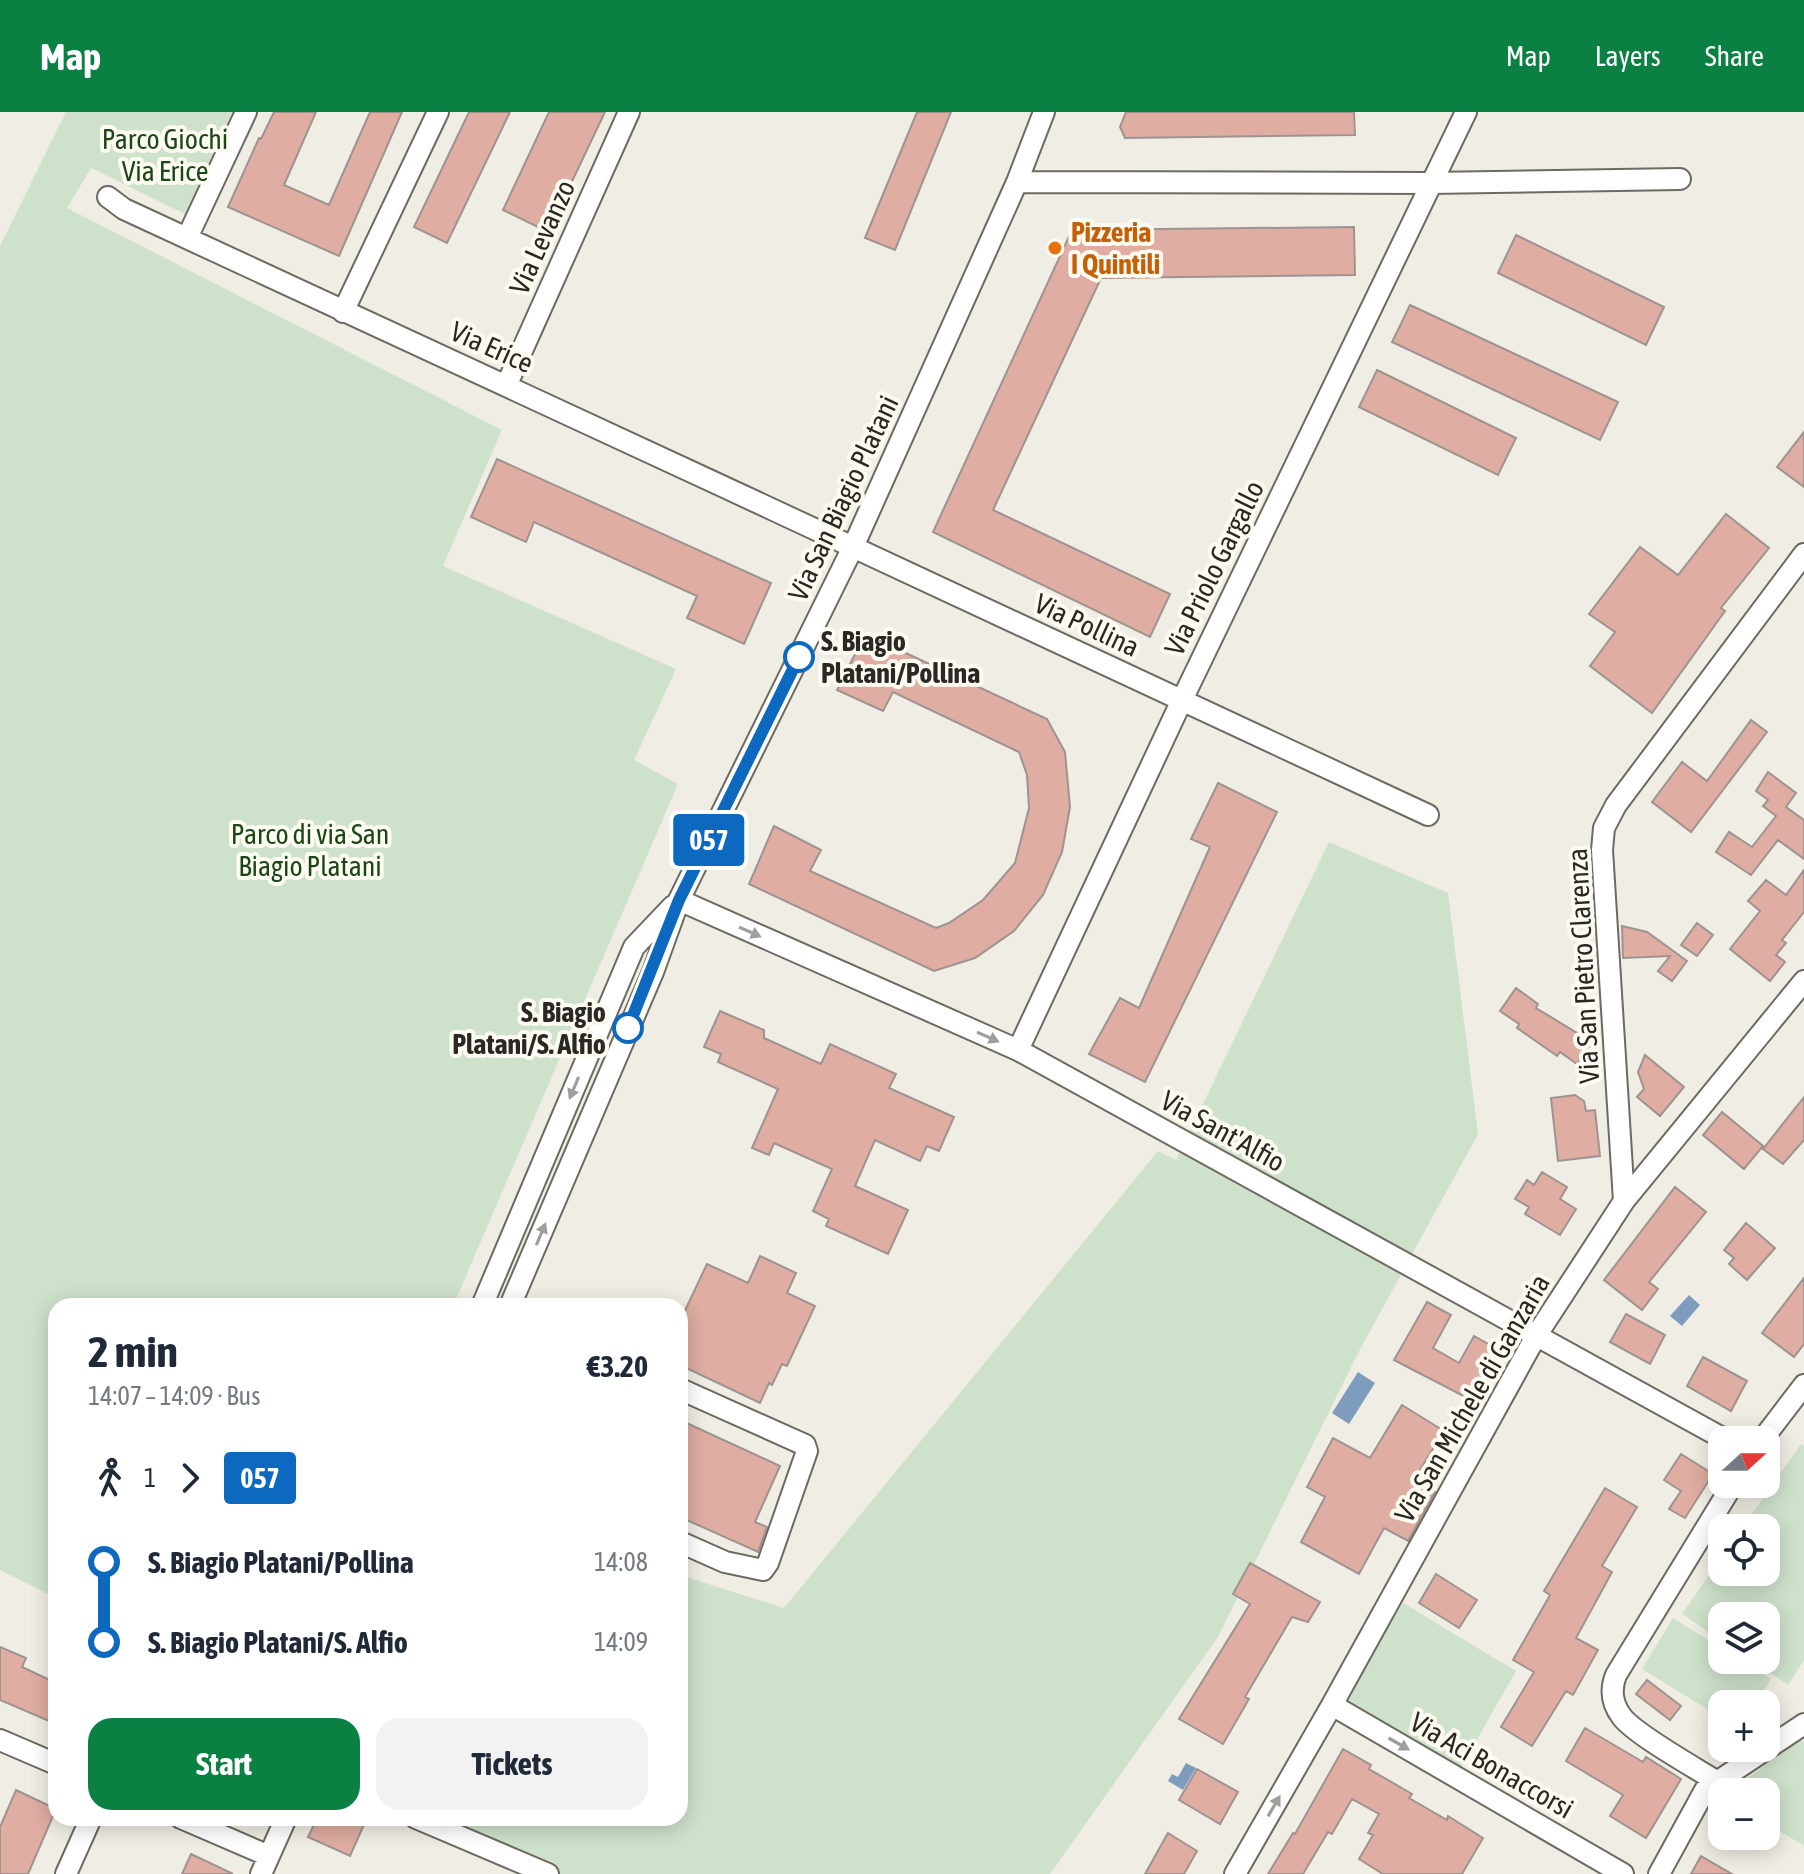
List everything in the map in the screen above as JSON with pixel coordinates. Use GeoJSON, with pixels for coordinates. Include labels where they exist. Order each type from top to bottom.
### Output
{"type":"FeatureCollection","features":[{"type":"Feature","properties":{"kind":"street"},"geometry":{"type":"LineString","coordinates":[[187,238],[246,112]]}},
{"type":"Feature","properties":{"kind":"street"},"geometry":{"type":"LineString","coordinates":[[343,312],[438,112]]}},
{"type":"Feature","properties":{"kind":"street","name":"Via Levanzo"},"geometry":{"type":"LineString","coordinates":[[507,384],[629,112]]}},
{"type":"Feature","properties":{"kind":"street","name":"Via San Biagio Platani"},"geometry":{"type":"LineString","coordinates":[[513,1298],[653,972],[679,900],[853,547],[1017,182],[1044,112]]}},
{"type":"Feature","properties":{"kind":"street","name":"Via Priolo Gargallo"},"geometry":{"type":"LineString","coordinates":[[1018,1050],[1182,700],[1466,112]]}},
{"type":"Feature","properties":{"kind":"street"},"geometry":{"type":"LineString","coordinates":[[1017,182],[1430,183],[1680,179]]}},
{"type":"Feature","properties":{"kind":"street","name":"Via Erice"},"geometry":{"type":"LineString","coordinates":[[108,197],[124,209],[343,312],[507,384],[853,547]]}},
{"type":"Feature","properties":{"kind":"street","name":"Via Pollina"},"geometry":{"type":"LineString","coordinates":[[853,547],[1428,815]]}},
{"type":"Feature","properties":{"kind":"street","name":"Via San Pietro Clarenza"},"geometry":{"type":"LineString","coordinates":[[1624,1201],[1602,850],[1604,828],[1616,805],[1804,554]]}},
{"type":"Feature","properties":{"kind":"street","name":"Via San Biagio Platani"},"geometry":{"type":"LineString","coordinates":[[485,1298],[634,947],[679,900]]}},
{"type":"Feature","properties":{"kind":"street","name":"Via Sant'Alfio"},"geometry":{"type":"LineString","coordinates":[[679,900],[1018,1050],[1708,1430]]}},
{"type":"Feature","properties":{"kind":"street"},"geometry":{"type":"LineString","coordinates":[[627,963],[653,972]]}},
{"type":"Feature","properties":{"kind":"street","name":"Via San Michele di Ganzaria"},"geometry":{"type":"LineString","coordinates":[[1235,1874],[1536,1336],[1624,1201],[1804,981]]}},
{"type":"Feature","properties":{"kind":"street"},"geometry":{"type":"LineString","coordinates":[[688,1393],[805,1445],[807,1451],[763,1570],[725,1562],[688,1546]]}},
{"type":"Feature","properties":{"kind":"street"},"geometry":{"type":"LineString","coordinates":[[1775,1426],[1800,1399]]}},
{"type":"Feature","properties":{"kind":"street"},"geometry":{"type":"LineString","coordinates":[[1712,1778],[1626,1721],[1614,1700],[1613,1686],[1616,1675],[1724,1498]]}},
{"type":"Feature","properties":{"kind":"street","name":"Via Aci Bonaccorsi"},"geometry":{"type":"LineString","coordinates":[[1332,1705],[1623,1874]]}},
{"type":"Feature","properties":{"kind":"street"},"geometry":{"type":"LineString","coordinates":[[1721,1778],[1801,1730]]}},
{"type":"Feature","properties":{"kind":"street"},"geometry":{"type":"LineString","coordinates":[[0,1740],[48,1761]]}},
{"type":"Feature","properties":{"kind":"street"},"geometry":{"type":"LineString","coordinates":[[1659,1874],[1699,1799],[1708,1789]]}},
{"type":"Feature","properties":{"kind":"street"},"geometry":{"type":"LineString","coordinates":[[66,1874],[87,1826]]}},
{"type":"Feature","properties":{"kind":"street"},"geometry":{"type":"LineString","coordinates":[[195,1826],[265,1865],[282,1826]]}},
{"type":"Feature","properties":{"kind":"street"},"geometry":{"type":"LineString","coordinates":[[435,1826],[548,1874]]}},
{"type":"Feature","properties":{"kind":"green space","name":"Parco di via San Biagio Platani"},"geometry":{"type":"Polygon","coordinates":[[[66,112],[232,112],[185,214],[91,168],[67,208],[502,430],[443,566],[676,669],[634,760],[678,784],[456,1298],[48,1298],[48,1594],[0,1570],[0,246],[66,112]]]}},
{"type":"Feature","properties":{"kind":"green space"},"geometry":{"type":"Polygon","coordinates":[[[1329,842],[1448,893],[1478,1134],[1357,1355],[1218,1637],[1050,1874],[548,1874],[435,1826],[688,1826],[688,1578],[784,1608],[1158,1151],[1176,1160],[1329,842]]]}},
{"type":"Feature","properties":{"kind":"green space"},"geometry":{"type":"Polygon","coordinates":[[[1801,1444],[1804,1446],[1804,1660],[1788,1685],[1772,1674],[1780,1674],[1780,1602],[1708,1602],[1708,1632],[1682,1614],[1708,1576],[1708,1586],[1780,1586],[1780,1514],[1752,1514],[1763,1498],[1780,1498],[1780,1474],[1801,1444]]]}},
{"type":"Feature","properties":{"kind":"green space"},"geometry":{"type":"Polygon","coordinates":[[[1403,1603],[1516,1671],[1459,1771],[1342,1705],[1403,1603]]]}},
{"type":"Feature","properties":{"kind":"green space"},"geometry":{"type":"Polygon","coordinates":[[[1673,1618],[1708,1640],[1708,1674],[1763,1674],[1771,1679],[1764,1690],[1708,1690],[1708,1709],[1642,1669],[1673,1618]]]}},
{"type":"Feature","properties":{"kind":"green space"},"geometry":{"type":"Polygon","coordinates":[[[1801,1739],[1804,1742],[1804,1846],[1780,1831],[1780,1778],[1748,1778],[1770,1762],[1780,1762],[1780,1754],[1801,1739]]]}},
{"type":"Feature","properties":{"kind":"water"},"geometry":{"type":"Polygon","coordinates":[[[1689,1295],[1700,1305],[1682,1326],[1670,1316],[1689,1295]]]}},
{"type":"Feature","properties":{"kind":"water"},"geometry":{"type":"Polygon","coordinates":[[[1358,1372],[1375,1383],[1349,1424],[1332,1413],[1358,1372]]]}},
{"type":"Feature","properties":{"kind":"water"},"geometry":{"type":"Polygon","coordinates":[[[1186,1763],[1196,1768],[1183,1790],[1168,1781],[1172,1774],[1178,1777],[1186,1763]]]}},
{"type":"Feature","properties":{"kind":"building"},"geometry":{"type":"Polygon","coordinates":[[[274,112],[316,112],[284,185],[329,205],[370,112],[402,112],[339,256],[228,207],[274,112]]]}},
{"type":"Feature","properties":{"kind":"building"},"geometry":{"type":"Polygon","coordinates":[[[469,112],[510,112],[447,243],[414,227],[469,112]]]}},
{"type":"Feature","properties":{"kind":"building"},"geometry":{"type":"Polygon","coordinates":[[[549,112],[605,112],[548,232],[503,210],[549,112]]]}},
{"type":"Feature","properties":{"kind":"building"},"geometry":{"type":"Polygon","coordinates":[[[917,112],[951,112],[895,250],[865,238],[917,112]]]}},
{"type":"Feature","properties":{"kind":"building"},"geometry":{"type":"Polygon","coordinates":[[[1126,112],[1354,112],[1355,135],[1125,138],[1120,127],[1126,112]]]}},
{"type":"Feature","properties":{"kind":"building"},"geometry":{"type":"Polygon","coordinates":[[[1354,227],[1355,275],[1101,278],[993,510],[1170,594],[1150,637],[933,532],[1072,230],[1354,227]]]}},
{"type":"Feature","properties":{"kind":"building"},"geometry":{"type":"Polygon","coordinates":[[[1516,235],[1664,307],[1646,345],[1498,273],[1516,235]]]}},
{"type":"Feature","properties":{"kind":"building"},"geometry":{"type":"Polygon","coordinates":[[[1410,305],[1618,402],[1600,440],[1392,342],[1410,305]]]}},
{"type":"Feature","properties":{"kind":"building"},"geometry":{"type":"Polygon","coordinates":[[[1377,370],[1516,438],[1498,475],[1359,407],[1377,370]]]}},
{"type":"Feature","properties":{"kind":"building"},"geometry":{"type":"Polygon","coordinates":[[[1804,432],[1804,487],[1777,467],[1804,432]]]}},
{"type":"Feature","properties":{"kind":"building"},"geometry":{"type":"Polygon","coordinates":[[[497,459],[771,583],[744,644],[687,618],[697,596],[534,522],[526,542],[471,517],[497,459]]]}},
{"type":"Feature","properties":{"kind":"building"},"geometry":{"type":"Polygon","coordinates":[[[1726,514],[1769,548],[1721,608],[1725,611],[1652,713],[1590,666],[1615,632],[1589,614],[1640,547],[1678,575],[1726,514]]]}},
{"type":"Feature","properties":{"kind":"building"},"geometry":{"type":"Polygon","coordinates":[[[865,634],[1047,719],[1065,752],[1070,807],[1062,852],[1043,895],[1014,931],[975,958],[934,971],[749,884],[774,826],[821,850],[810,871],[936,928],[983,900],[1015,863],[1029,808],[1027,775],[1019,752],[893,692],[883,711],[837,690],[865,634]]]}},
{"type":"Feature","properties":{"kind":"building"},"geometry":{"type":"Polygon","coordinates":[[[1751,720],[1767,732],[1691,832],[1652,802],[1682,762],[1707,781],[1751,720]]]}},
{"type":"Feature","properties":{"kind":"building"},"geometry":{"type":"Polygon","coordinates":[[[1768,772],[1796,793],[1786,807],[1804,820],[1804,859],[1778,840],[1751,875],[1716,852],[1729,832],[1752,847],[1776,816],[1763,806],[1768,800],[1756,791],[1768,772]]]}},
{"type":"Feature","properties":{"kind":"building"},"geometry":{"type":"Polygon","coordinates":[[[1218,783],[1277,812],[1145,1082],[1089,1054],[1120,998],[1139,1008],[1210,847],[1191,839],[1218,783]]]}},
{"type":"Feature","properties":{"kind":"building"},"geometry":{"type":"Polygon","coordinates":[[[1804,870],[1804,912],[1782,940],[1786,943],[1776,955],[1785,962],[1770,981],[1730,949],[1760,911],[1748,901],[1766,880],[1786,895],[1804,870]]]}},
{"type":"Feature","properties":{"kind":"building"},"geometry":{"type":"Polygon","coordinates":[[[1697,923],[1713,935],[1697,956],[1681,945],[1697,923]]]}},
{"type":"Feature","properties":{"kind":"building"},"geometry":{"type":"Polygon","coordinates":[[[1622,926],[1647,932],[1687,961],[1672,981],[1658,971],[1670,956],[1623,958],[1622,926]]]}},
{"type":"Feature","properties":{"kind":"building"},"geometry":{"type":"Polygon","coordinates":[[[1516,988],[1538,1004],[1536,1008],[1592,1042],[1577,1064],[1560,1052],[1557,1056],[1517,1028],[1519,1024],[1500,1011],[1516,988]]]}},
{"type":"Feature","properties":{"kind":"building"},"geometry":{"type":"Polygon","coordinates":[[[720,1011],[764,1030],[764,1038],[821,1064],[830,1044],[896,1074],[889,1088],[954,1117],[939,1151],[927,1146],[920,1161],[875,1140],[855,1186],[908,1210],[888,1254],[826,1226],[829,1219],[813,1211],[832,1169],[774,1143],[769,1155],[752,1148],[778,1089],[718,1062],[721,1054],[704,1047],[720,1011]]]}},
{"type":"Feature","properties":{"kind":"building"},"geometry":{"type":"Polygon","coordinates":[[[1645,1055],[1684,1087],[1660,1116],[1637,1097],[1644,1089],[1638,1072],[1645,1055]]]}},
{"type":"Feature","properties":{"kind":"building"},"geometry":{"type":"Polygon","coordinates":[[[1575,1095],[1584,1101],[1586,1111],[1595,1110],[1600,1156],[1558,1161],[1551,1098],[1575,1095]]]}},
{"type":"Feature","properties":{"kind":"building"},"geometry":{"type":"Polygon","coordinates":[[[1804,1097],[1804,1140],[1783,1164],[1763,1149],[1804,1097]]]}},
{"type":"Feature","properties":{"kind":"building"},"geometry":{"type":"Polygon","coordinates":[[[1722,1112],[1763,1146],[1744,1169],[1703,1135],[1722,1112]]]}},
{"type":"Feature","properties":{"kind":"building"},"geometry":{"type":"Polygon","coordinates":[[[1542,1172],[1567,1187],[1560,1199],[1576,1209],[1560,1235],[1525,1214],[1529,1207],[1515,1199],[1527,1180],[1534,1185],[1542,1172]]]}},
{"type":"Feature","properties":{"kind":"building"},"geometry":{"type":"Polygon","coordinates":[[[1675,1187],[1706,1212],[1649,1282],[1658,1289],[1642,1310],[1604,1280],[1675,1187]]]}},
{"type":"Feature","properties":{"kind":"building"},"geometry":{"type":"Polygon","coordinates":[[[1746,1223],[1775,1248],[1747,1280],[1729,1264],[1734,1258],[1724,1250],[1746,1223]]]}},
{"type":"Feature","properties":{"kind":"building"},"geometry":{"type":"Polygon","coordinates":[[[760,1256],[796,1273],[787,1293],[815,1306],[787,1366],[782,1364],[760,1403],[688,1369],[688,1304],[707,1264],[748,1283],[760,1256]]]}},
{"type":"Feature","properties":{"kind":"building"},"geometry":{"type":"Polygon","coordinates":[[[1804,1278],[1804,1344],[1794,1357],[1762,1333],[1804,1278]]]}},
{"type":"Feature","properties":{"kind":"building"},"geometry":{"type":"Polygon","coordinates":[[[1427,1302],[1451,1315],[1433,1348],[1459,1363],[1474,1336],[1499,1350],[1471,1400],[1394,1360],[1427,1302]]]}},
{"type":"Feature","properties":{"kind":"building"},"geometry":{"type":"Polygon","coordinates":[[[1626,1314],[1665,1335],[1650,1364],[1610,1342],[1626,1314]]]}},
{"type":"Feature","properties":{"kind":"building"},"geometry":{"type":"Polygon","coordinates":[[[1703,1357],[1747,1381],[1731,1411],[1687,1386],[1703,1357]]]}},
{"type":"Feature","properties":{"kind":"building"},"geometry":{"type":"Polygon","coordinates":[[[1402,1405],[1444,1431],[1413,1481],[1435,1492],[1408,1541],[1384,1528],[1359,1574],[1301,1542],[1325,1497],[1307,1487],[1333,1438],[1370,1458],[1402,1405]]]}},
{"type":"Feature","properties":{"kind":"building"},"geometry":{"type":"Polygon","coordinates":[[[688,1424],[780,1466],[755,1522],[767,1527],[758,1552],[688,1521],[688,1424]]]}},
{"type":"Feature","properties":{"kind":"building"},"geometry":{"type":"Polygon","coordinates":[[[1681,1454],[1708,1471],[1708,1482],[1685,1518],[1669,1509],[1681,1491],[1664,1480],[1681,1454]]]}},
{"type":"Feature","properties":{"kind":"building"},"geometry":{"type":"Polygon","coordinates":[[[1605,1488],[1637,1507],[1602,1566],[1612,1572],[1576,1638],[1598,1650],[1573,1695],[1566,1691],[1532,1746],[1501,1727],[1534,1672],[1513,1660],[1550,1595],[1544,1591],[1605,1488]]]}},
{"type":"Feature","properties":{"kind":"building"},"geometry":{"type":"Polygon","coordinates":[[[1250,1563],[1320,1602],[1308,1622],[1292,1617],[1245,1697],[1249,1699],[1223,1744],[1179,1719],[1250,1604],[1233,1594],[1250,1563]]]}},
{"type":"Feature","properties":{"kind":"building"},"geometry":{"type":"Polygon","coordinates":[[[1436,1574],[1477,1600],[1459,1628],[1419,1603],[1436,1574]]]}},
{"type":"Feature","properties":{"kind":"building"},"geometry":{"type":"Polygon","coordinates":[[[0,1647],[26,1658],[22,1667],[48,1679],[48,1721],[0,1700],[0,1647]]]}},
{"type":"Feature","properties":{"kind":"building"},"geometry":{"type":"Polygon","coordinates":[[[1647,1680],[1681,1706],[1670,1720],[1636,1694],[1647,1680]]]}},
{"type":"Feature","properties":{"kind":"building"},"geometry":{"type":"Polygon","coordinates":[[[1585,1728],[1643,1762],[1646,1757],[1681,1779],[1646,1838],[1610,1816],[1623,1795],[1566,1761],[1585,1728]]]}},
{"type":"Feature","properties":{"kind":"building"},"geometry":{"type":"Polygon","coordinates":[[[1343,1749],[1371,1765],[1369,1769],[1412,1794],[1409,1798],[1447,1820],[1448,1816],[1483,1838],[1462,1874],[1383,1874],[1359,1859],[1373,1835],[1368,1833],[1379,1814],[1352,1799],[1303,1874],[1268,1874],[1295,1834],[1343,1749]]]}},
{"type":"Feature","properties":{"kind":"building"},"geometry":{"type":"Polygon","coordinates":[[[1197,1769],[1238,1792],[1220,1824],[1179,1800],[1197,1769]]]}},
{"type":"Feature","properties":{"kind":"building"},"geometry":{"type":"Polygon","coordinates":[[[16,1790],[48,1805],[49,1826],[28,1874],[0,1874],[0,1827],[16,1790]]]}},
{"type":"Feature","properties":{"kind":"building"},"geometry":{"type":"Polygon","coordinates":[[[313,1826],[363,1826],[350,1856],[308,1837],[313,1826]]]}},
{"type":"Feature","properties":{"kind":"building"},"geometry":{"type":"Polygon","coordinates":[[[1168,1833],[1197,1851],[1184,1874],[1145,1874],[1168,1833]]]}},
{"type":"Feature","properties":{"kind":"building"},"geometry":{"type":"Polygon","coordinates":[[[191,1854],[233,1874],[182,1874],[191,1854]]]}},
{"type":"Feature","properties":{"kind":"building"},"geometry":{"type":"Polygon","coordinates":[[[1701,1856],[1732,1874],[1691,1874],[1701,1856]]]}},
{"type":"Feature","properties":{"kind":"bus line","name":"057"},"geometry":{"type":"LineString","coordinates":[[628,1028],[659,957],[679,900],[799,657]]}},
{"type":"Feature","properties":{"kind":"place","name":"Pizzeria I Quintili"},"geometry":{"type":"Point","coordinates":[1055,248]}},
{"type":"Feature","properties":{"kind":"place","name":"S. Biagio Platani/Pollina"},"geometry":{"type":"Point","coordinates":[799,657]}},
{"type":"Feature","properties":{"kind":"place","name":"S. Biagio Platani/S. Alfio"},"geometry":{"type":"Point","coordinates":[628,1028]}},
{"type":"Feature","properties":{"kind":"park label","name":"Parco Giochi Via Erice"},"geometry":{"type":"Point","coordinates":[165,155]}}]}
